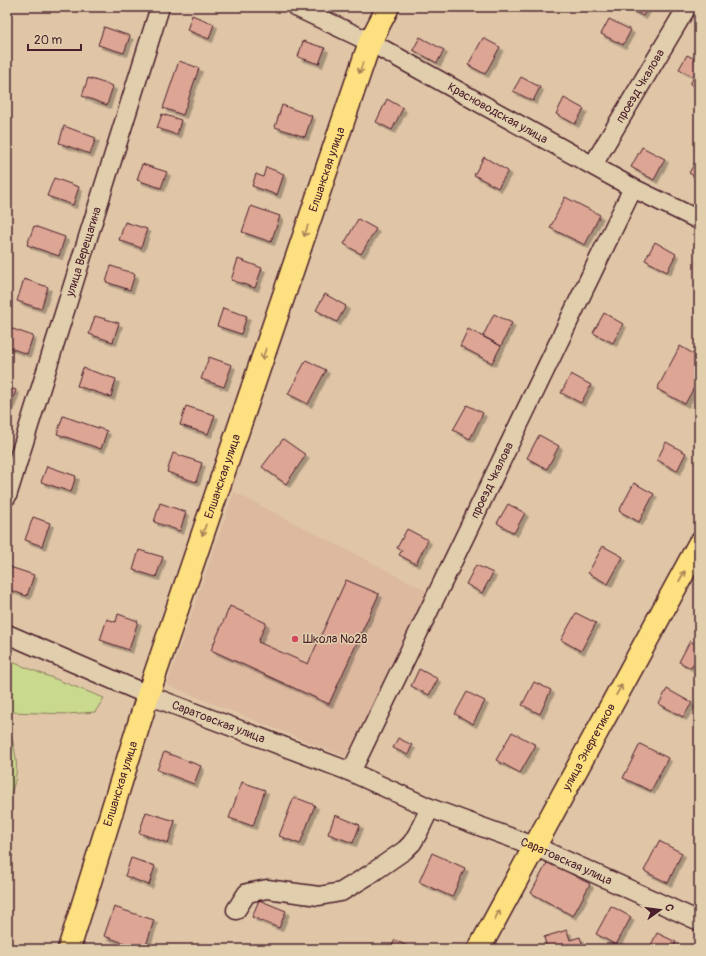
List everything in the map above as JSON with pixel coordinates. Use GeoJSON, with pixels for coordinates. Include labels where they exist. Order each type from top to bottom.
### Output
{"type":"FeatureCollection","features":[{"type":"Feature","properties":{"kind":"main road","name":"Елшанская улица"},"geometry":{"type":"LineString","coordinates":[[69,949],[148,695],[370,42],[388,7]]}},
{"type":"Feature","properties":{"kind":"main road","name":"улица Энергетиков"},"geometry":{"type":"LineString","coordinates":[[479,949],[699,544]]}},
{"type":"Feature","properties":{"kind":"street","name":"улица Верещагина"},"geometry":{"type":"LineString","coordinates":[[7,496],[160,7]]}},
{"type":"Feature","properties":{"kind":"street","name":"Красноводская улица"},"geometry":{"type":"LineString","coordinates":[[296,7],[370,42],[633,188],[699,220]]}},
{"type":"Feature","properties":{"kind":"street","name":"проезд Чкалова"},"geometry":{"type":"LineString","coordinates":[[593,165],[688,7]]}},
{"type":"Feature","properties":{"kind":"street","name":"проезд Чкалова"},"geometry":{"type":"LineString","coordinates":[[351,772],[633,188]]}},
{"type":"Feature","properties":{"kind":"street","name":"Саратовская улица"},"geometry":{"type":"LineString","coordinates":[[7,634],[148,695],[351,772],[430,808],[534,846],[699,920]]}},
{"type":"Feature","properties":{"kind":"street"},"geometry":{"type":"LineString","coordinates":[[236,910],[247,893],[267,888],[318,896],[341,892],[405,850],[418,833],[430,808]]}},
{"type":"Feature","properties":{"kind":"shaded area","name":"Школа №28"},"geometry":{"type":"Polygon","coordinates":[[[234,492],[431,593],[346,757],[167,685],[234,492]]]}},
{"type":"Feature","properties":{"kind":"green space"},"geometry":{"type":"Polygon","coordinates":[[[7,660],[104,698],[95,712],[68,714],[10,712],[7,708],[7,660]]]}},
{"type":"Feature","properties":{"kind":"green space"},"geometry":{"type":"Polygon","coordinates":[[[7,728],[16,754],[16,774],[7,800],[7,728]]]}},
{"type":"Feature","properties":{"kind":"building"},"geometry":{"type":"Polygon","coordinates":[[[626,7],[648,7],[643,16],[626,7]]]}},
{"type":"Feature","properties":{"kind":"building"},"geometry":{"type":"Polygon","coordinates":[[[192,15],[214,24],[209,39],[187,30],[192,15]]]}},
{"type":"Feature","properties":{"kind":"building"},"geometry":{"type":"Polygon","coordinates":[[[609,19],[631,30],[623,45],[601,34],[609,19]]]}},
{"type":"Feature","properties":{"kind":"building"},"geometry":{"type":"Polygon","coordinates":[[[104,27],[130,36],[124,53],[98,45],[104,27]]]}},
{"type":"Feature","properties":{"kind":"building"},"geometry":{"type":"Polygon","coordinates":[[[420,37],[444,50],[437,63],[413,50],[420,37]]]}},
{"type":"Feature","properties":{"kind":"building"},"geometry":{"type":"Polygon","coordinates":[[[483,38],[500,47],[485,74],[468,65],[483,38]]]}},
{"type":"Feature","properties":{"kind":"building"},"geometry":{"type":"Polygon","coordinates":[[[303,41],[325,48],[319,64],[298,57],[303,41]]]}},
{"type":"Feature","properties":{"kind":"building"},"geometry":{"type":"Polygon","coordinates":[[[687,55],[699,61],[699,89],[690,84],[694,77],[679,69],[687,55]]]}},
{"type":"Feature","properties":{"kind":"building"},"geometry":{"type":"Polygon","coordinates":[[[179,61],[199,68],[183,115],[163,108],[179,61]]]}},
{"type":"Feature","properties":{"kind":"building"},"geometry":{"type":"Polygon","coordinates":[[[521,77],[540,87],[533,101],[513,91],[521,77]]]}},
{"type":"Feature","properties":{"kind":"building"},"geometry":{"type":"Polygon","coordinates":[[[88,78],[113,86],[107,105],[82,96],[88,78]]]}},
{"type":"Feature","properties":{"kind":"building"},"geometry":{"type":"Polygon","coordinates":[[[564,98],[584,109],[575,124],[556,114],[564,98]]]}},
{"type":"Feature","properties":{"kind":"building"},"geometry":{"type":"Polygon","coordinates":[[[387,99],[403,108],[392,130],[376,122],[387,99]]]}},
{"type":"Feature","properties":{"kind":"building"},"geometry":{"type":"Polygon","coordinates":[[[282,105],[312,116],[305,137],[275,127],[282,105]]]}},
{"type":"Feature","properties":{"kind":"building"},"geometry":{"type":"Polygon","coordinates":[[[162,114],[181,120],[177,135],[157,128],[162,114]]]}},
{"type":"Feature","properties":{"kind":"building"},"geometry":{"type":"Polygon","coordinates":[[[64,126],[96,138],[90,154],[59,143],[64,126]]]}},
{"type":"Feature","properties":{"kind":"building"},"geometry":{"type":"Polygon","coordinates":[[[642,147],[665,159],[654,180],[631,167],[642,147]]]}},
{"type":"Feature","properties":{"kind":"building"},"geometry":{"type":"Polygon","coordinates":[[[699,156],[699,179],[689,173],[699,156]]]}},
{"type":"Feature","properties":{"kind":"building"},"geometry":{"type":"Polygon","coordinates":[[[484,157],[508,171],[498,188],[474,175],[484,157]]]}},
{"type":"Feature","properties":{"kind":"building"},"geometry":{"type":"Polygon","coordinates":[[[142,164],[167,172],[161,188],[137,180],[142,164]]]}},
{"type":"Feature","properties":{"kind":"building"},"geometry":{"type":"Polygon","coordinates":[[[266,167],[284,174],[277,195],[252,186],[256,174],[263,177],[266,167]]]}},
{"type":"Feature","properties":{"kind":"building"},"geometry":{"type":"Polygon","coordinates":[[[54,178],[79,187],[73,205],[47,196],[54,178]]]}},
{"type":"Feature","properties":{"kind":"building"},"geometry":{"type":"Polygon","coordinates":[[[565,197],[600,215],[585,245],[550,228],[565,197]]]}},
{"type":"Feature","properties":{"kind":"building"},"geometry":{"type":"Polygon","coordinates":[[[251,206],[280,216],[271,242],[242,232],[251,206]]]}},
{"type":"Feature","properties":{"kind":"building"},"geometry":{"type":"Polygon","coordinates":[[[358,219],[376,229],[361,254],[344,244],[358,219]]]}},
{"type":"Feature","properties":{"kind":"building"},"geometry":{"type":"Polygon","coordinates":[[[125,222],[147,229],[141,248],[119,240],[125,222]]]}},
{"type":"Feature","properties":{"kind":"building"},"geometry":{"type":"Polygon","coordinates":[[[34,226],[65,237],[59,256],[27,245],[34,226]]]}},
{"type":"Feature","properties":{"kind":"building"},"geometry":{"type":"Polygon","coordinates":[[[655,242],[676,254],[667,272],[645,260],[655,242]]]}},
{"type":"Feature","properties":{"kind":"building"},"geometry":{"type":"Polygon","coordinates":[[[238,259],[262,268],[255,288],[231,280],[238,259]]]}},
{"type":"Feature","properties":{"kind":"building"},"geometry":{"type":"Polygon","coordinates":[[[111,266],[135,274],[130,290],[106,282],[111,266]]]}},
{"type":"Feature","properties":{"kind":"building"},"geometry":{"type":"Polygon","coordinates":[[[24,279],[48,287],[41,309],[17,301],[24,279]]]}},
{"type":"Feature","properties":{"kind":"building"},"geometry":{"type":"Polygon","coordinates":[[[325,294],[346,306],[337,322],[316,310],[325,294]]]}},
{"type":"Feature","properties":{"kind":"building"},"geometry":{"type":"Polygon","coordinates":[[[223,308],[247,316],[241,334],[217,326],[223,308]]]}},
{"type":"Feature","properties":{"kind":"building"},"geometry":{"type":"Polygon","coordinates":[[[604,313],[623,324],[613,343],[593,333],[604,313]]]}},
{"type":"Feature","properties":{"kind":"building"},"geometry":{"type":"Polygon","coordinates":[[[494,314],[512,323],[501,346],[483,336],[494,314]]]}},
{"type":"Feature","properties":{"kind":"building"},"geometry":{"type":"Polygon","coordinates":[[[95,316],[119,323],[113,342],[89,334],[95,316]]]}},
{"type":"Feature","properties":{"kind":"building"},"geometry":{"type":"Polygon","coordinates":[[[7,327],[33,336],[27,354],[7,347],[7,327]]]}},
{"type":"Feature","properties":{"kind":"building"},"geometry":{"type":"Polygon","coordinates":[[[468,329],[501,346],[492,363],[460,346],[468,329]]]}},
{"type":"Feature","properties":{"kind":"building"},"geometry":{"type":"Polygon","coordinates":[[[680,346],[699,357],[699,383],[697,382],[685,404],[657,389],[680,346]]]}},
{"type":"Feature","properties":{"kind":"building"},"geometry":{"type":"Polygon","coordinates":[[[209,357],[232,365],[224,387],[201,379],[209,357]]]}},
{"type":"Feature","properties":{"kind":"building"},"geometry":{"type":"Polygon","coordinates":[[[306,360],[326,370],[308,404],[288,394],[306,360]]]}},
{"type":"Feature","properties":{"kind":"building"},"geometry":{"type":"Polygon","coordinates":[[[83,368],[116,379],[111,397],[77,386],[83,368]]]}},
{"type":"Feature","properties":{"kind":"building"},"geometry":{"type":"Polygon","coordinates":[[[571,374],[591,385],[581,403],[561,393],[571,374]]]}},
{"type":"Feature","properties":{"kind":"building"},"geometry":{"type":"Polygon","coordinates":[[[7,387],[16,390],[7,415],[7,387]]]}},
{"type":"Feature","properties":{"kind":"building"},"geometry":{"type":"Polygon","coordinates":[[[467,405],[483,413],[470,439],[453,430],[467,405]]]}},
{"type":"Feature","properties":{"kind":"building"},"geometry":{"type":"Polygon","coordinates":[[[186,406],[215,415],[208,434],[180,425],[186,406]]]}},
{"type":"Feature","properties":{"kind":"building"},"geometry":{"type":"Polygon","coordinates":[[[63,416],[107,431],[101,449],[57,434],[63,416]]]}},
{"type":"Feature","properties":{"kind":"building"},"geometry":{"type":"Polygon","coordinates":[[[539,435],[559,446],[547,469],[527,458],[539,435]]]}},
{"type":"Feature","properties":{"kind":"building"},"geometry":{"type":"Polygon","coordinates":[[[283,439],[306,455],[286,484],[262,467],[283,439]]]}},
{"type":"Feature","properties":{"kind":"building"},"geometry":{"type":"Polygon","coordinates":[[[666,442],[686,453],[677,471],[657,460],[666,442]]]}},
{"type":"Feature","properties":{"kind":"building"},"geometry":{"type":"Polygon","coordinates":[[[173,453],[202,463],[196,482],[167,472],[173,453]]]}},
{"type":"Feature","properties":{"kind":"building"},"geometry":{"type":"Polygon","coordinates":[[[47,466],[76,476],[71,492],[41,482],[47,466]]]}},
{"type":"Feature","properties":{"kind":"building"},"geometry":{"type":"Polygon","coordinates":[[[634,483],[654,494],[639,522],[619,511],[634,483]]]}},
{"type":"Feature","properties":{"kind":"building"},"geometry":{"type":"Polygon","coordinates":[[[160,503],[186,512],[180,531],[154,522],[160,503]]]}},
{"type":"Feature","properties":{"kind":"building"},"geometry":{"type":"Polygon","coordinates":[[[508,504],[525,513],[514,533],[497,523],[508,504]]]}},
{"type":"Feature","properties":{"kind":"building"},"geometry":{"type":"Polygon","coordinates":[[[33,517],[50,523],[42,546],[25,540],[33,517]]]}},
{"type":"Feature","properties":{"kind":"building"},"geometry":{"type":"Polygon","coordinates":[[[407,529],[428,540],[416,564],[399,555],[402,550],[397,548],[407,529]]]}},
{"type":"Feature","properties":{"kind":"building"},"geometry":{"type":"Polygon","coordinates":[[[603,546],[623,557],[608,584],[588,573],[603,546]]]}},
{"type":"Feature","properties":{"kind":"building"},"geometry":{"type":"Polygon","coordinates":[[[139,550],[163,557],[156,577],[133,570],[139,550]]]}},
{"type":"Feature","properties":{"kind":"building"},"geometry":{"type":"Polygon","coordinates":[[[476,565],[493,573],[482,593],[466,584],[476,565]]]}},
{"type":"Feature","properties":{"kind":"building"},"geometry":{"type":"Polygon","coordinates":[[[10,567],[34,575],[27,596],[7,589],[7,575],[10,567]]]}},
{"type":"Feature","properties":{"kind":"building"},"geometry":{"type":"Polygon","coordinates":[[[346,580],[379,594],[329,704],[211,650],[230,606],[266,623],[258,642],[308,664],[346,580]]]}},
{"type":"Feature","properties":{"kind":"building"},"geometry":{"type":"Polygon","coordinates":[[[576,613],[596,623],[581,651],[561,640],[576,613]]]}},
{"type":"Feature","properties":{"kind":"building"},"geometry":{"type":"Polygon","coordinates":[[[118,614],[138,621],[129,650],[100,640],[107,619],[116,622],[118,614]]]}},
{"type":"Feature","properties":{"kind":"building"},"geometry":{"type":"Polygon","coordinates":[[[690,641],[699,646],[699,663],[695,661],[691,668],[679,662],[690,641]]]}},
{"type":"Feature","properties":{"kind":"building"},"geometry":{"type":"Polygon","coordinates":[[[419,669],[438,679],[429,695],[411,686],[419,669]]]}},
{"type":"Feature","properties":{"kind":"building"},"geometry":{"type":"Polygon","coordinates":[[[534,682],[551,690],[540,714],[522,705],[534,682]]]}},
{"type":"Feature","properties":{"kind":"building"},"geometry":{"type":"Polygon","coordinates":[[[667,689],[692,703],[683,717],[659,704],[667,689]]]}},
{"type":"Feature","properties":{"kind":"building"},"geometry":{"type":"Polygon","coordinates":[[[467,692],[485,701],[473,724],[455,714],[467,692]]]}},
{"type":"Feature","properties":{"kind":"building"},"geometry":{"type":"Polygon","coordinates":[[[512,732],[536,745],[520,773],[496,760],[512,732]]]}},
{"type":"Feature","properties":{"kind":"building"},"geometry":{"type":"Polygon","coordinates":[[[398,738],[412,745],[408,755],[393,748],[398,738]]]}},
{"type":"Feature","properties":{"kind":"building"},"geometry":{"type":"Polygon","coordinates":[[[640,744],[668,758],[651,791],[623,778],[640,744]]]}},
{"type":"Feature","properties":{"kind":"building"},"geometry":{"type":"Polygon","coordinates":[[[164,752],[201,766],[194,784],[157,770],[164,752]]]}},
{"type":"Feature","properties":{"kind":"building"},"geometry":{"type":"Polygon","coordinates":[[[242,782],[265,790],[253,826],[229,818],[242,782]]]}},
{"type":"Feature","properties":{"kind":"building"},"geometry":{"type":"Polygon","coordinates":[[[294,797],[315,805],[300,844],[279,836],[294,797]]]}},
{"type":"Feature","properties":{"kind":"building"},"geometry":{"type":"Polygon","coordinates":[[[146,812],[175,821],[168,843],[139,833],[146,812]]]}},
{"type":"Feature","properties":{"kind":"building"},"geometry":{"type":"Polygon","coordinates":[[[335,815],[360,825],[353,843],[328,834],[335,815]]]}},
{"type":"Feature","properties":{"kind":"building"},"geometry":{"type":"Polygon","coordinates":[[[659,841],[682,853],[668,883],[644,871],[659,841]]]}},
{"type":"Feature","properties":{"kind":"building"},"geometry":{"type":"Polygon","coordinates":[[[432,853],[465,868],[452,897],[419,882],[432,853]]]}},
{"type":"Feature","properties":{"kind":"building"},"geometry":{"type":"Polygon","coordinates":[[[131,858],[155,866],[149,885],[125,876],[131,858]]]}},
{"type":"Feature","properties":{"kind":"building"},"geometry":{"type":"Polygon","coordinates":[[[548,861],[590,884],[573,916],[531,893],[548,861]]]}},
{"type":"Feature","properties":{"kind":"building"},"geometry":{"type":"Polygon","coordinates":[[[259,900],[286,911],[279,928],[252,917],[259,900]]]}},
{"type":"Feature","properties":{"kind":"building"},"geometry":{"type":"Polygon","coordinates":[[[611,906],[631,917],[616,945],[596,934],[611,906]]]}},
{"type":"Feature","properties":{"kind":"building"},"geometry":{"type":"Polygon","coordinates":[[[114,907],[154,920],[145,949],[141,949],[104,936],[114,907]]]}},
{"type":"Feature","properties":{"kind":"building"},"geometry":{"type":"Polygon","coordinates":[[[567,930],[570,940],[580,937],[584,949],[547,949],[544,937],[567,930]]]}},
{"type":"Feature","properties":{"kind":"building"},"geometry":{"type":"Polygon","coordinates":[[[657,933],[676,942],[672,949],[649,949],[657,933]]]}},
{"type":"Feature","properties":{"kind":"building"},"geometry":{"type":"Polygon","coordinates":[[[395,940],[413,949],[390,949],[395,940]]]}},
{"type":"Feature","properties":{"kind":"place","name":"Школа №28"},"geometry":{"type":"Point","coordinates":[295,639]}}]}
